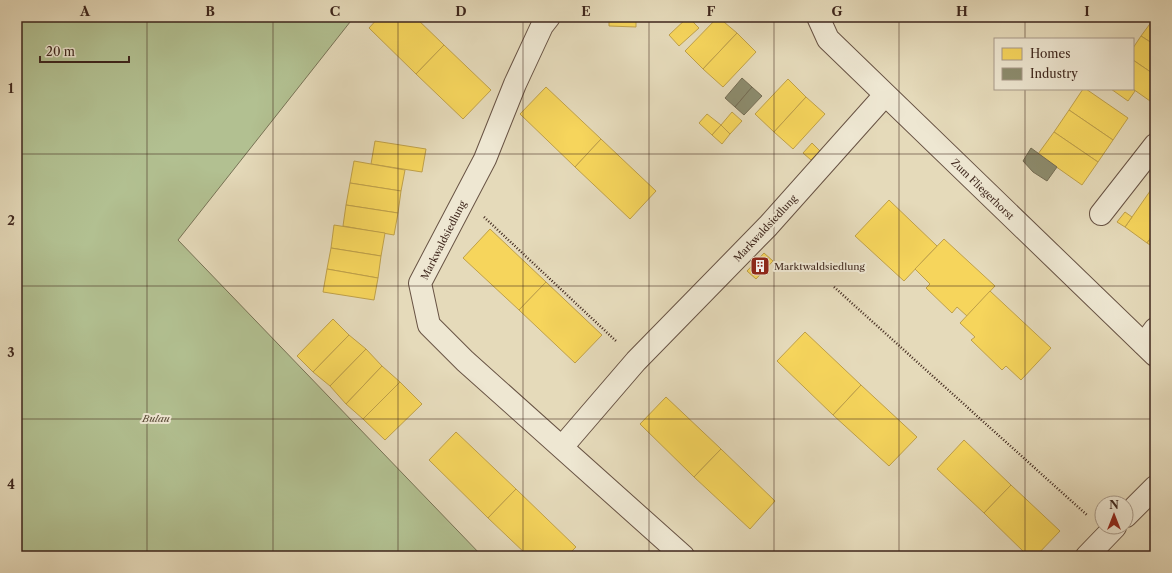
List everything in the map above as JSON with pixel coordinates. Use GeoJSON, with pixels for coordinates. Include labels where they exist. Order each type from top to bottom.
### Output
{"type":"FeatureCollection","features":[{"type":"Feature","properties":{"kind":"street","name":"Markwaldsiedlung"},"geometry":{"type":"LineString","coordinates":[[549,17],[542,26],[515,84],[485,159],[420,283],[429,325],[465,361],[683,556]]}},
{"type":"Feature","properties":{"kind":"street","name":"Zum Fliegerhorst"},"geometry":{"type":"LineString","coordinates":[[818,17],[828,39],[885,95],[1151,343]]}},
{"type":"Feature","properties":{"kind":"street","name":"Markwaldsiedlung"},"geometry":{"type":"LineString","coordinates":[[562,447],[636,361],[768,226],[885,95]]}},
{"type":"Feature","properties":{"kind":"street"},"geometry":{"type":"LineString","coordinates":[[1101,214],[1152,155]]}},
{"type":"Feature","properties":{"kind":"street"},"geometry":{"type":"LineString","coordinates":[[1134,508],[1155,487]]}},
{"type":"Feature","properties":{"kind":"street"},"geometry":{"type":"LineString","coordinates":[[1087,556],[1107,535]]}},
{"type":"Feature","properties":{"kind":"path"},"geometry":{"type":"LineString","coordinates":[[464,198],[636,361]]}},
{"type":"Feature","properties":{"kind":"path"},"geometry":{"type":"LineString","coordinates":[[834,287],[1094,514]]}},
{"type":"Feature","properties":{"kind":"green space","name":"Bulau"},"geometry":{"type":"Polygon","coordinates":[[[17,17],[354,17],[178,240],[482,556],[17,556],[17,17]]]}},
{"type":"Feature","properties":{"kind":"building: Homes"},"geometry":{"type":"Polygon","coordinates":[[[379,17],[415,17],[444,45],[416,74],[369,28],[379,17]]]}},
{"type":"Feature","properties":{"kind":"building: Homes"},"geometry":{"type":"Polygon","coordinates":[[[609,17],[636,17],[636,27],[609,26],[609,17]]]}},
{"type":"Feature","properties":{"kind":"building: Homes"},"geometry":{"type":"Polygon","coordinates":[[[688,17],[699,28],[679,46],[669,35],[688,17]]]}},
{"type":"Feature","properties":{"kind":"building: Homes"},"geometry":{"type":"Polygon","coordinates":[[[718,17],[737,33],[703,69],[685,51],[718,17]]]}},
{"type":"Feature","properties":{"kind":"building: Homes"},"geometry":{"type":"Polygon","coordinates":[[[1155,17],[1155,45],[1141,36],[1155,17]]]}},
{"type":"Feature","properties":{"kind":"building: Homes"},"geometry":{"type":"Polygon","coordinates":[[[737,33],[756,52],[723,87],[703,69],[737,33]]]}},
{"type":"Feature","properties":{"kind":"building: Homes"},"geometry":{"type":"Polygon","coordinates":[[[1141,36],[1155,45],[1155,75],[1134,61],[1134,46],[1141,36]]]}},
{"type":"Feature","properties":{"kind":"building: Homes"},"geometry":{"type":"Polygon","coordinates":[[[444,45],[491,90],[463,119],[416,74],[444,45]]]}},
{"type":"Feature","properties":{"kind":"building: Homes"},"geometry":{"type":"Polygon","coordinates":[[[1134,61],[1155,75],[1155,94],[1150,101],[1134,90],[1134,61]]]}},
{"type":"Feature","properties":{"kind":"building: Homes"},"geometry":{"type":"Polygon","coordinates":[[[788,79],[806,97],[774,132],[755,114],[788,79]]]}},
{"type":"Feature","properties":{"kind":"building: Homes"},"geometry":{"type":"Polygon","coordinates":[[[546,87],[601,139],[575,167],[520,114],[546,87]]]}},
{"type":"Feature","properties":{"kind":"building: Homes"},"geometry":{"type":"Polygon","coordinates":[[[1082,90],[1087,90],[1128,118],[1113,140],[1069,110],[1082,90]]]}},
{"type":"Feature","properties":{"kind":"building: Homes"},"geometry":{"type":"Polygon","coordinates":[[[1112,90],[1134,90],[1135,91],[1128,101],[1112,90]]]}},
{"type":"Feature","properties":{"kind":"building: Homes"},"geometry":{"type":"Polygon","coordinates":[[[806,97],[825,114],[793,149],[774,132],[806,97]]]}},
{"type":"Feature","properties":{"kind":"building: Homes"},"geometry":{"type":"Polygon","coordinates":[[[1069,110],[1113,140],[1098,162],[1054,132],[1069,110]]]}},
{"type":"Feature","properties":{"kind":"building: Homes"},"geometry":{"type":"Polygon","coordinates":[[[732,112],[742,121],[730,134],[721,125],[732,112]]]}},
{"type":"Feature","properties":{"kind":"building: Homes"},"geometry":{"type":"Polygon","coordinates":[[[707,114],[721,125],[712,135],[699,123],[707,114]]]}},
{"type":"Feature","properties":{"kind":"building: Homes"},"geometry":{"type":"Polygon","coordinates":[[[721,125],[730,134],[722,144],[712,135],[721,125]]]}},
{"type":"Feature","properties":{"kind":"building: Homes"},"geometry":{"type":"Polygon","coordinates":[[[1054,132],[1098,162],[1082,185],[1038,154],[1054,132]]]}},
{"type":"Feature","properties":{"kind":"building: Homes"},"geometry":{"type":"Polygon","coordinates":[[[601,139],[656,191],[630,219],[575,167],[601,139]]]}},
{"type":"Feature","properties":{"kind":"building: Homes"},"geometry":{"type":"Polygon","coordinates":[[[375,141],[426,149],[422,172],[371,164],[375,141]]]}},
{"type":"Feature","properties":{"kind":"building: Homes"},"geometry":{"type":"Polygon","coordinates":[[[812,143],[820,151],[811,160],[803,153],[812,143]]]}},
{"type":"Feature","properties":{"kind":"building: Homes"},"geometry":{"type":"Polygon","coordinates":[[[354,161],[405,170],[401,191],[350,183],[354,161]]]}},
{"type":"Feature","properties":{"kind":"building: Homes"},"geometry":{"type":"Polygon","coordinates":[[[350,183],[401,191],[398,213],[346,205],[350,183]]]}},
{"type":"Feature","properties":{"kind":"building: Homes"},"geometry":{"type":"Polygon","coordinates":[[[1155,184],[1155,232],[1147,243],[1125,227],[1155,184]]]}},
{"type":"Feature","properties":{"kind":"building: Homes"},"geometry":{"type":"Polygon","coordinates":[[[889,200],[937,246],[904,281],[855,236],[889,200]]]}},
{"type":"Feature","properties":{"kind":"building: Homes"},"geometry":{"type":"Polygon","coordinates":[[[346,205],[398,213],[394,235],[343,226],[346,205]]]}},
{"type":"Feature","properties":{"kind":"building: Homes"},"geometry":{"type":"Polygon","coordinates":[[[1125,212],[1132,217],[1125,227],[1117,222],[1125,212]]]}},
{"type":"Feature","properties":{"kind":"building: Homes"},"geometry":{"type":"Polygon","coordinates":[[[334,225],[385,233],[381,256],[331,248],[334,225]]]}},
{"type":"Feature","properties":{"kind":"building: Homes"},"geometry":{"type":"Polygon","coordinates":[[[490,229],[546,282],[519,310],[463,258],[490,229]]]}},
{"type":"Feature","properties":{"kind":"building: Homes"},"geometry":{"type":"Polygon","coordinates":[[[1155,232],[1155,248],[1147,243],[1155,232]]]}},
{"type":"Feature","properties":{"kind":"building: Homes"},"geometry":{"type":"Polygon","coordinates":[[[944,239],[995,286],[967,316],[957,307],[952,313],[926,288],[930,284],[915,269],[944,239]]]}},
{"type":"Feature","properties":{"kind":"building: Homes"},"geometry":{"type":"Polygon","coordinates":[[[331,248],[381,256],[378,278],[327,269],[331,248]]]}},
{"type":"Feature","properties":{"kind":"building: Homes","name":"Marktwaldsiedlung"},"geometry":{"type":"Polygon","coordinates":[[[764,253],[773,261],[756,279],[747,271],[764,253]]]}},
{"type":"Feature","properties":{"kind":"building: Homes"},"geometry":{"type":"Polygon","coordinates":[[[327,269],[378,278],[374,300],[323,292],[327,269]]]}},
{"type":"Feature","properties":{"kind":"building: Homes"},"geometry":{"type":"Polygon","coordinates":[[[546,282],[602,335],[575,363],[519,310],[546,282]]]}},
{"type":"Feature","properties":{"kind":"building: Homes"},"geometry":{"type":"Polygon","coordinates":[[[990,291],[1051,348],[1021,380],[1006,366],[1002,370],[971,340],[975,337],[960,323],[990,291]]]}},
{"type":"Feature","properties":{"kind":"building: Homes"},"geometry":{"type":"Polygon","coordinates":[[[333,319],[349,335],[313,372],[297,356],[333,319]]]}},
{"type":"Feature","properties":{"kind":"building: Homes"},"geometry":{"type":"Polygon","coordinates":[[[805,332],[861,385],[833,415],[777,361],[805,332]]]}},
{"type":"Feature","properties":{"kind":"building: Homes"},"geometry":{"type":"Polygon","coordinates":[[[349,335],[366,349],[330,386],[313,372],[349,335]]]}},
{"type":"Feature","properties":{"kind":"building: Homes"},"geometry":{"type":"Polygon","coordinates":[[[366,349],[382,366],[346,404],[330,386],[366,349]]]}},
{"type":"Feature","properties":{"kind":"building: Homes"},"geometry":{"type":"Polygon","coordinates":[[[382,366],[400,382],[363,419],[346,404],[382,366]]]}},
{"type":"Feature","properties":{"kind":"building: Homes"},"geometry":{"type":"Polygon","coordinates":[[[400,382],[422,404],[385,440],[363,419],[400,382]]]}},
{"type":"Feature","properties":{"kind":"building: Homes"},"geometry":{"type":"Polygon","coordinates":[[[861,385],[917,437],[889,466],[833,415],[861,385]]]}},
{"type":"Feature","properties":{"kind":"building: Homes"},"geometry":{"type":"Polygon","coordinates":[[[666,397],[721,449],[694,477],[640,424],[666,397]]]}},
{"type":"Feature","properties":{"kind":"building: Homes"},"geometry":{"type":"Polygon","coordinates":[[[456,432],[516,489],[488,518],[429,460],[456,432]]]}},
{"type":"Feature","properties":{"kind":"building: Homes"},"geometry":{"type":"Polygon","coordinates":[[[964,440],[1011,485],[984,513],[937,469],[964,440]]]}},
{"type":"Feature","properties":{"kind":"building: Homes"},"geometry":{"type":"Polygon","coordinates":[[[721,449],[775,501],[750,529],[694,477],[721,449]]]}},
{"type":"Feature","properties":{"kind":"building: Homes"},"geometry":{"type":"Polygon","coordinates":[[[1011,485],[1060,531],[1036,556],[1028,556],[984,513],[1011,485]]]}},
{"type":"Feature","properties":{"kind":"building: Homes"},"geometry":{"type":"Polygon","coordinates":[[[516,489],[576,547],[567,556],[528,556],[488,518],[516,489]]]}},
{"type":"Feature","properties":{"kind":"building: Industry"},"geometry":{"type":"Polygon","coordinates":[[[742,78],[752,87],[735,107],[725,98],[742,78]]]}},
{"type":"Feature","properties":{"kind":"building: Industry"},"geometry":{"type":"Polygon","coordinates":[[[752,87],[762,96],[744,115],[735,107],[752,87]]]}},
{"type":"Feature","properties":{"kind":"building: Industry"},"geometry":{"type":"Polygon","coordinates":[[[1031,148],[1057,167],[1047,181],[1033,172],[1023,161],[1031,148]]]}},
{"type":"Feature","properties":{"kind":"place","name":"Marktwaldsiedlung"},"geometry":{"type":"Point","coordinates":[760,266]}}]}
